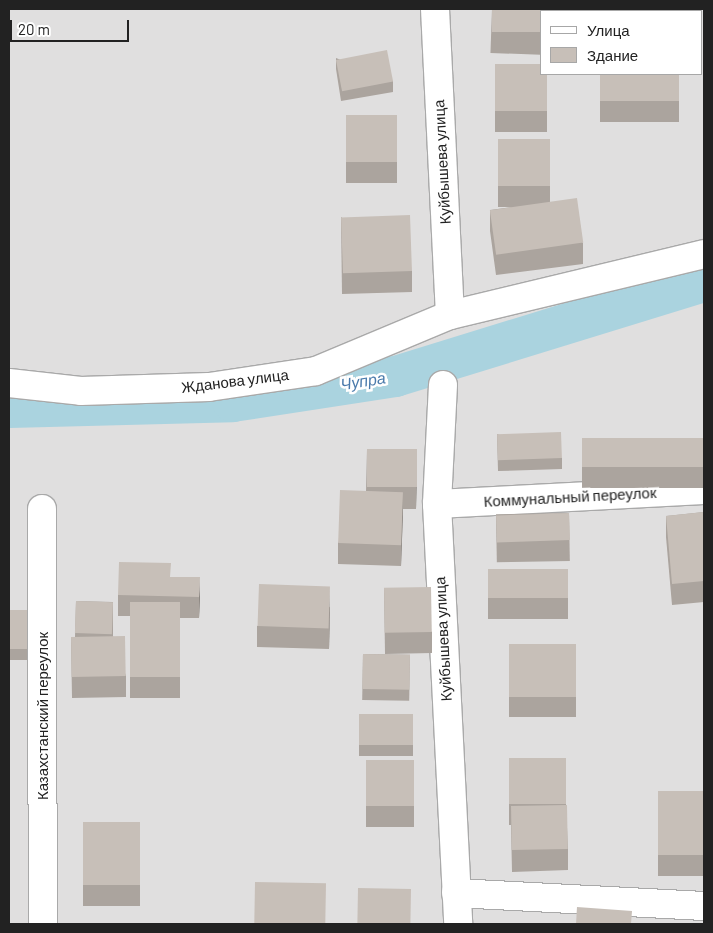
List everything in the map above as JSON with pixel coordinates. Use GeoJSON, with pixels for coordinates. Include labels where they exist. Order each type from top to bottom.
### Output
{"type":"FeatureCollection","features":[{"type":"Feature","properties":{"kind":"street","name":"Куйбышева улица"},"geometry":{"type":"LineString","coordinates":[[435,9],[450,315]]}},
{"type":"Feature","properties":{"kind":"street","name":"Жданова улица"},"geometry":{"type":"LineString","coordinates":[[9,383],[91,391],[209,387],[306,372],[450,315],[704,254]]}},
{"type":"Feature","properties":{"kind":"street","name":"Куйбышева улица"},"geometry":{"type":"LineString","coordinates":[[443,385],[436,504],[458,924]]}},
{"type":"Feature","properties":{"kind":"street","name":"Коммунальный переулок"},"geometry":{"type":"LineString","coordinates":[[436,504],[704,490]]}},
{"type":"Feature","properties":{"kind":"street","name":"Казахстанский переулок"},"geometry":{"type":"LineString","coordinates":[[42,509],[43,924]]}},
{"type":"Feature","properties":{"kind":"street"},"geometry":{"type":"LineString","coordinates":[[456,893],[704,906]]}},
{"type":"Feature","properties":{"kind":"shaded area"},"geometry":{"type":"Polygon","coordinates":[[[9,9],[704,9],[704,924],[9,924],[9,9]]]}},
{"type":"Feature","properties":{"kind":"building"},"geometry":{"type":"Polygon","coordinates":[[[492,9],[562,9],[540,10],[540,32],[492,32],[492,9]]]}},
{"type":"Feature","properties":{"kind":"building"},"geometry":{"type":"Polygon","coordinates":[[[387,50],[393,81],[342,91],[336,60],[387,50]]]}},
{"type":"Feature","properties":{"kind":"building"},"geometry":{"type":"Polygon","coordinates":[[[495,64],[540,64],[540,75],[547,75],[547,111],[495,111],[495,64]]]}},
{"type":"Feature","properties":{"kind":"building"},"geometry":{"type":"Polygon","coordinates":[[[600,75],[679,75],[679,101],[600,101],[600,75]]]}},
{"type":"Feature","properties":{"kind":"building"},"geometry":{"type":"Polygon","coordinates":[[[346,115],[397,115],[397,162],[346,162],[346,115]]]}},
{"type":"Feature","properties":{"kind":"building"},"geometry":{"type":"Polygon","coordinates":[[[498,139],[550,139],[550,186],[498,186],[498,139]]]}},
{"type":"Feature","properties":{"kind":"building"},"geometry":{"type":"Polygon","coordinates":[[[577,198],[583,243],[496,255],[490,210],[577,198]]]}},
{"type":"Feature","properties":{"kind":"building"},"geometry":{"type":"Polygon","coordinates":[[[410,215],[412,271],[343,273],[341,217],[410,215]]]}},
{"type":"Feature","properties":{"kind":"building"},"geometry":{"type":"Polygon","coordinates":[[[561,432],[562,458],[498,460],[497,434],[561,432]]]}},
{"type":"Feature","properties":{"kind":"building"},"geometry":{"type":"Polygon","coordinates":[[[582,438],[704,438],[704,467],[582,467],[582,438]]]}},
{"type":"Feature","properties":{"kind":"building"},"geometry":{"type":"Polygon","coordinates":[[[367,449],[417,449],[417,487],[367,487],[367,449]]]}},
{"type":"Feature","properties":{"kind":"building"},"geometry":{"type":"Polygon","coordinates":[[[340,490],[403,492],[401,545],[338,543],[340,490]]]}},
{"type":"Feature","properties":{"kind":"building"},"geometry":{"type":"Polygon","coordinates":[[[704,512],[704,581],[672,584],[666,516],[704,512]]]}},
{"type":"Feature","properties":{"kind":"building"},"geometry":{"type":"Polygon","coordinates":[[[569,513],[570,540],[497,543],[496,516],[569,513]]]}},
{"type":"Feature","properties":{"kind":"building"},"geometry":{"type":"Polygon","coordinates":[[[119,562],[171,563],[170,577],[200,577],[199,597],[118,595],[119,562]]]}},
{"type":"Feature","properties":{"kind":"building"},"geometry":{"type":"Polygon","coordinates":[[[488,569],[568,569],[568,598],[488,598],[488,569]]]}},
{"type":"Feature","properties":{"kind":"building"},"geometry":{"type":"Polygon","coordinates":[[[259,584],[330,586],[328,628],[258,626],[259,584]]]}},
{"type":"Feature","properties":{"kind":"building"},"geometry":{"type":"Polygon","coordinates":[[[431,587],[432,632],[385,633],[384,588],[431,587]]]}},
{"type":"Feature","properties":{"kind":"building"},"geometry":{"type":"Polygon","coordinates":[[[76,601],[113,602],[112,634],[75,633],[76,601]]]}},
{"type":"Feature","properties":{"kind":"building"},"geometry":{"type":"Polygon","coordinates":[[[130,602],[180,602],[180,677],[130,677],[130,602]]]}},
{"type":"Feature","properties":{"kind":"building"},"geometry":{"type":"Polygon","coordinates":[[[9,610],[27,610],[27,649],[9,649],[9,610]]]}},
{"type":"Feature","properties":{"kind":"building"},"geometry":{"type":"Polygon","coordinates":[[[125,636],[126,676],[72,677],[71,637],[125,636]]]}},
{"type":"Feature","properties":{"kind":"building"},"geometry":{"type":"Polygon","coordinates":[[[509,644],[576,644],[576,697],[509,697],[509,644]]]}},
{"type":"Feature","properties":{"kind":"building"},"geometry":{"type":"Polygon","coordinates":[[[363,654],[410,655],[409,690],[362,689],[363,654]]]}},
{"type":"Feature","properties":{"kind":"building"},"geometry":{"type":"Polygon","coordinates":[[[359,714],[413,714],[413,745],[359,745],[359,714]]]}},
{"type":"Feature","properties":{"kind":"building"},"geometry":{"type":"Polygon","coordinates":[[[509,758],[566,758],[566,804],[509,804],[509,758]]]}},
{"type":"Feature","properties":{"kind":"building"},"geometry":{"type":"Polygon","coordinates":[[[366,760],[414,760],[414,806],[366,806],[366,760]]]}},
{"type":"Feature","properties":{"kind":"building"},"geometry":{"type":"Polygon","coordinates":[[[658,791],[704,791],[704,855],[658,855],[658,791]]]}},
{"type":"Feature","properties":{"kind":"building"},"geometry":{"type":"Polygon","coordinates":[[[567,805],[568,849],[512,850],[511,806],[567,805]]]}},
{"type":"Feature","properties":{"kind":"building"},"geometry":{"type":"Polygon","coordinates":[[[83,822],[140,822],[140,885],[83,885],[83,822]]]}},
{"type":"Feature","properties":{"kind":"building"},"geometry":{"type":"Polygon","coordinates":[[[255,882],[326,883],[325,924],[254,924],[255,882]]]}},
{"type":"Feature","properties":{"kind":"building"},"geometry":{"type":"Polygon","coordinates":[[[358,888],[411,889],[410,924],[357,924],[358,888]]]}},
{"type":"Feature","properties":{"kind":"building"},"geometry":{"type":"Polygon","coordinates":[[[577,907],[632,911],[631,924],[576,924],[577,907]]]}},
{"type":"Feature","properties":{"kind":"waterway","name":"Чупра"},"geometry":{"type":"LineString","coordinates":[[9,407],[232,401],[395,376],[704,281]]}}]}
